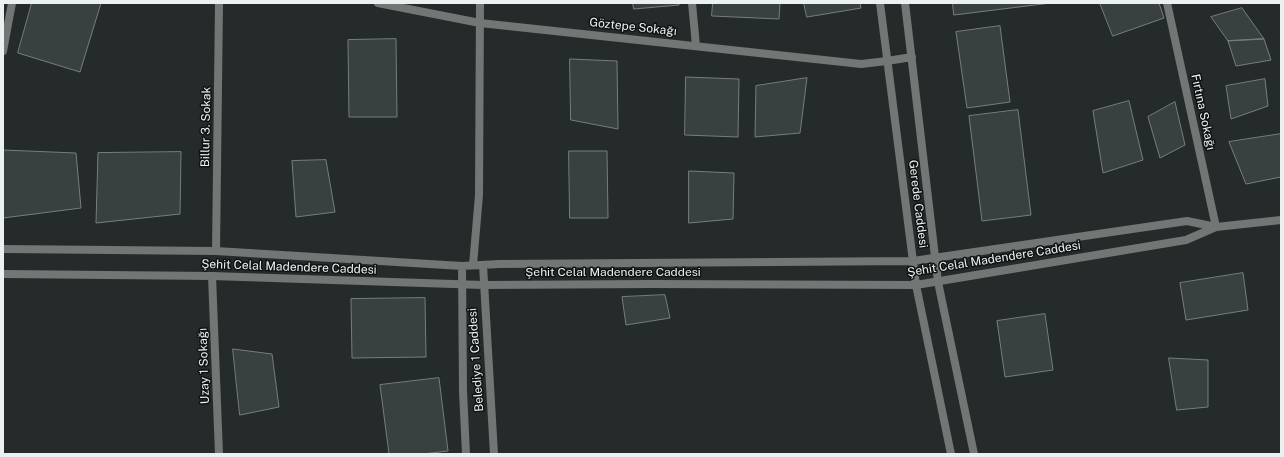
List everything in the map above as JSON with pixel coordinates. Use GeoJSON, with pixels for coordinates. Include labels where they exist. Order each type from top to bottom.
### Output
{"type":"FeatureCollection","features":[{"type":"Feature","properties":{"kind":"street"},"geometry":{"type":"LineString","coordinates":[[3,51],[12,3]]}},
{"type":"Feature","properties":{"kind":"street","name":"Billur 3. Sokak"},"geometry":{"type":"LineString","coordinates":[[216,251],[219,3]]}},
{"type":"Feature","properties":{"kind":"street","name":"Göztepe Sokağı"},"geometry":{"type":"LineString","coordinates":[[378,3],[480,23],[861,64],[912,57]]}},
{"type":"Feature","properties":{"kind":"street"},"geometry":{"type":"LineString","coordinates":[[473,265],[479,195],[480,3]]}},
{"type":"Feature","properties":{"kind":"street"},"geometry":{"type":"LineString","coordinates":[[692,3],[696,46]]}},
{"type":"Feature","properties":{"kind":"street","name":"Gerede Caddesi"},"geometry":{"type":"LineString","coordinates":[[880,3],[916,285],[951,454]]}},
{"type":"Feature","properties":{"kind":"street","name":"Gerede Caddesi"},"geometry":{"type":"LineString","coordinates":[[905,3],[934,258],[974,454]]}},
{"type":"Feature","properties":{"kind":"street","name":"Fırtına Sokağı"},"geometry":{"type":"LineString","coordinates":[[1167,3],[1216,227]]}},
{"type":"Feature","properties":{"kind":"street","name":"Şehit Celal Madendere Caddesi"},"geometry":{"type":"LineString","coordinates":[[3,274],[212,276],[483,285],[916,285],[1186,240],[1216,227],[1281,220]]}},
{"type":"Feature","properties":{"kind":"street","name":"Şehit Celal Madendere Caddesi"},"geometry":{"type":"LineString","coordinates":[[3,250],[216,251],[462,266],[913,261],[1187,221],[1216,227]]}},
{"type":"Feature","properties":{"kind":"street","name":"Belediye 1 Caddesi"},"geometry":{"type":"LineString","coordinates":[[483,265],[494,454]]}},
{"type":"Feature","properties":{"kind":"street","name":"Belediye 1 Caddesi"},"geometry":{"type":"LineString","coordinates":[[462,266],[463,391],[466,454]]}},
{"type":"Feature","properties":{"kind":"street","name":"Uzay 1 Sokağı"},"geometry":{"type":"LineString","coordinates":[[212,276],[219,454]]}},
{"type":"Feature","properties":{"kind":"building"},"geometry":{"type":"Polygon","coordinates":[[[32,3],[101,3],[80,72],[18,53],[32,3]]]}},
{"type":"Feature","properties":{"kind":"building"},"geometry":{"type":"Polygon","coordinates":[[[633,3],[679,3],[679,5],[634,9],[633,3]]]}},
{"type":"Feature","properties":{"kind":"building"},"geometry":{"type":"Polygon","coordinates":[[[713,3],[780,3],[779,19],[712,16],[713,3]]]}},
{"type":"Feature","properties":{"kind":"building"},"geometry":{"type":"Polygon","coordinates":[[[804,3],[860,3],[861,8],[807,17],[804,3]]]}},
{"type":"Feature","properties":{"kind":"building"},"geometry":{"type":"Polygon","coordinates":[[[953,3],[1051,3],[954,15],[953,3]]]}},
{"type":"Feature","properties":{"kind":"building"},"geometry":{"type":"Polygon","coordinates":[[[1100,3],[1159,3],[1164,18],[1113,36],[1100,3]]]}},
{"type":"Feature","properties":{"kind":"building"},"geometry":{"type":"Polygon","coordinates":[[[1242,8],[1264,39],[1228,41],[1211,17],[1242,8]]]}},
{"type":"Feature","properties":{"kind":"building"},"geometry":{"type":"Polygon","coordinates":[[[1000,26],[1010,102],[967,108],[956,32],[1000,26]]]}},
{"type":"Feature","properties":{"kind":"building"},"geometry":{"type":"Polygon","coordinates":[[[396,39],[397,117],[349,117],[348,40],[396,39]]]}},
{"type":"Feature","properties":{"kind":"building"},"geometry":{"type":"Polygon","coordinates":[[[1264,39],[1271,60],[1236,66],[1228,41],[1264,39]]]}},
{"type":"Feature","properties":{"kind":"building"},"geometry":{"type":"Polygon","coordinates":[[[570,59],[617,61],[618,129],[571,120],[570,59]]]}},
{"type":"Feature","properties":{"kind":"building"},"geometry":{"type":"Polygon","coordinates":[[[686,77],[739,79],[738,137],[685,135],[686,77]]]}},
{"type":"Feature","properties":{"kind":"building"},"geometry":{"type":"Polygon","coordinates":[[[807,78],[800,133],[755,137],[756,86],[807,78]]]}},
{"type":"Feature","properties":{"kind":"building"},"geometry":{"type":"Polygon","coordinates":[[[1265,79],[1268,106],[1231,119],[1226,86],[1265,79]]]}},
{"type":"Feature","properties":{"kind":"building"},"geometry":{"type":"Polygon","coordinates":[[[1129,101],[1143,160],[1103,173],[1093,111],[1129,101]]]}},
{"type":"Feature","properties":{"kind":"building"},"geometry":{"type":"Polygon","coordinates":[[[1175,102],[1185,145],[1160,158],[1148,117],[1175,102]]]}},
{"type":"Feature","properties":{"kind":"building"},"geometry":{"type":"Polygon","coordinates":[[[1018,110],[1031,215],[982,221],[969,116],[1018,110]]]}},
{"type":"Feature","properties":{"kind":"building"},"geometry":{"type":"Polygon","coordinates":[[[1281,134],[1281,177],[1246,184],[1229,142],[1281,134]]]}},
{"type":"Feature","properties":{"kind":"building"},"geometry":{"type":"Polygon","coordinates":[[[3,150],[76,153],[81,208],[3,218],[3,150]]]}},
{"type":"Feature","properties":{"kind":"building"},"geometry":{"type":"Polygon","coordinates":[[[569,151],[607,151],[608,218],[570,218],[569,151]]]}},
{"type":"Feature","properties":{"kind":"building"},"geometry":{"type":"Polygon","coordinates":[[[181,152],[180,214],[96,223],[98,153],[181,152]]]}},
{"type":"Feature","properties":{"kind":"building"},"geometry":{"type":"Polygon","coordinates":[[[326,160],[335,212],[296,217],[292,161],[326,160]]]}},
{"type":"Feature","properties":{"kind":"building"},"geometry":{"type":"Polygon","coordinates":[[[689,171],[734,173],[733,219],[689,223],[689,171]]]}},
{"type":"Feature","properties":{"kind":"building"},"geometry":{"type":"Polygon","coordinates":[[[1243,273],[1248,310],[1186,320],[1180,283],[1243,273]]]}},
{"type":"Feature","properties":{"kind":"building"},"geometry":{"type":"Polygon","coordinates":[[[665,295],[670,318],[626,325],[622,297],[665,295]]]}},
{"type":"Feature","properties":{"kind":"building"},"geometry":{"type":"Polygon","coordinates":[[[425,298],[426,357],[352,358],[351,299],[425,298]]]}},
{"type":"Feature","properties":{"kind":"building"},"geometry":{"type":"Polygon","coordinates":[[[1045,314],[1053,370],[1005,377],[997,321],[1045,314]]]}},
{"type":"Feature","properties":{"kind":"building"},"geometry":{"type":"Polygon","coordinates":[[[233,349],[272,354],[279,407],[240,415],[233,349]]]}},
{"type":"Feature","properties":{"kind":"building"},"geometry":{"type":"Polygon","coordinates":[[[1169,358],[1208,360],[1208,407],[1177,410],[1169,358]]]}},
{"type":"Feature","properties":{"kind":"building"},"geometry":{"type":"Polygon","coordinates":[[[439,378],[448,451],[423,454],[389,454],[380,385],[439,378]]]}}]}
